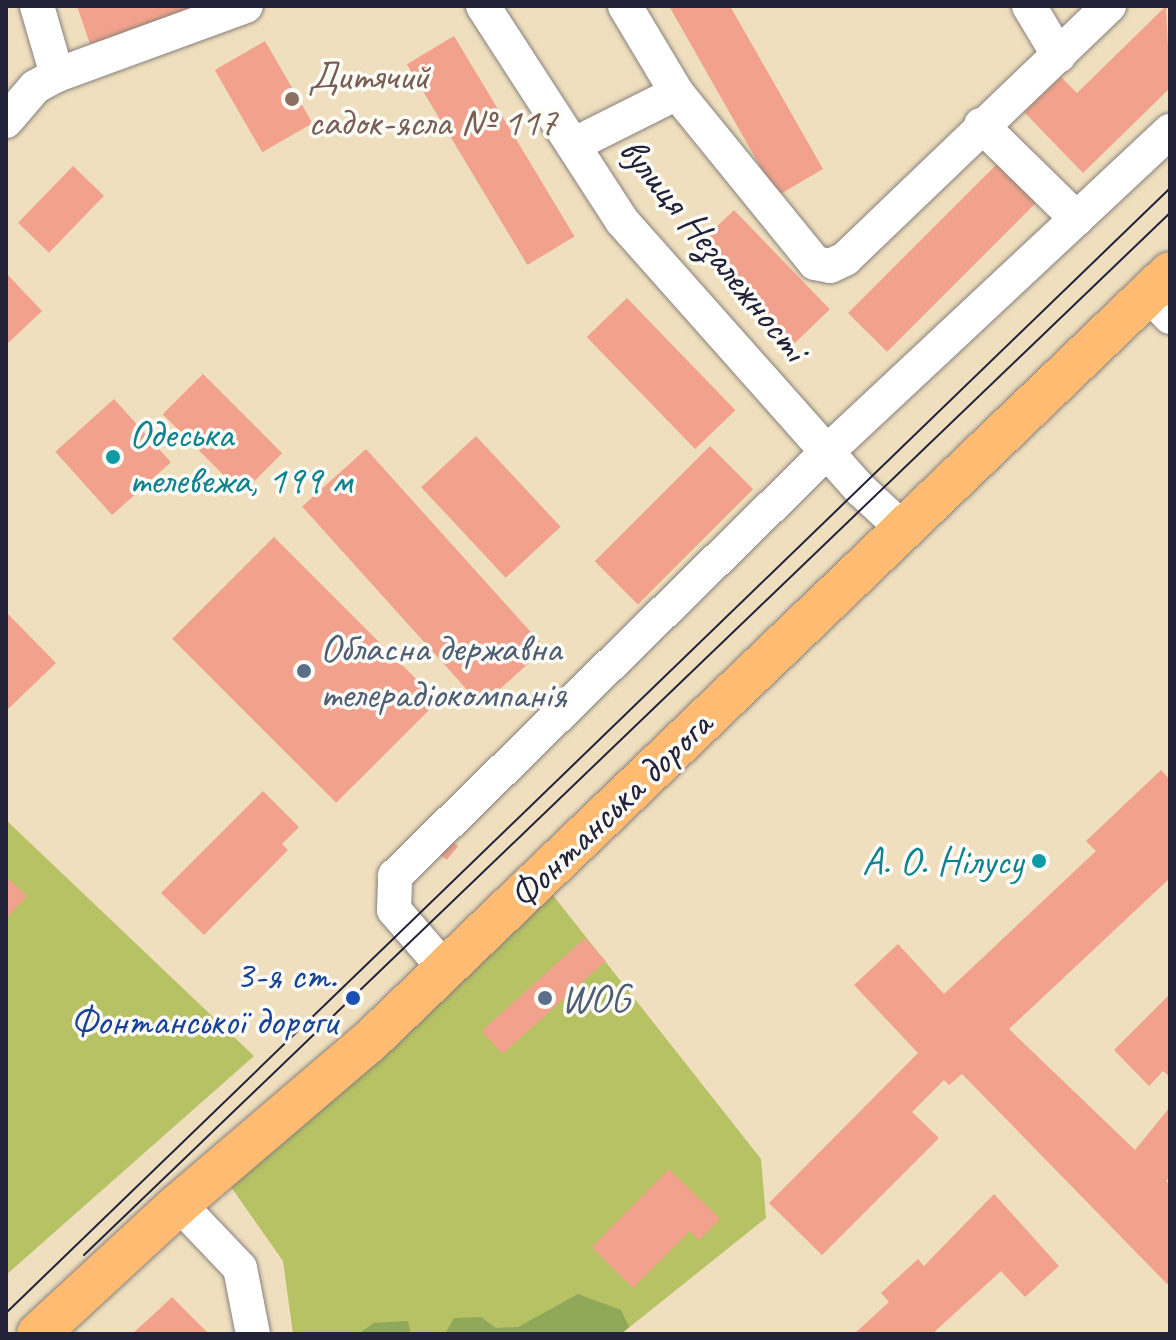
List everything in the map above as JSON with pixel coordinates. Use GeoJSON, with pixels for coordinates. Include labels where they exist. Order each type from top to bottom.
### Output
{"type":"FeatureCollection","features":[{"type":"Feature","properties":{"kind":"main road","name":"Фонтанська дорога"},"geometry":{"type":"LineString","coordinates":[[38,1334],[179,1204],[359,1051],[902,528],[1163,295]]}},
{"type":"Feature","properties":{"kind":"street"},"geometry":{"type":"LineString","coordinates":[[37,6],[57,75]]}},
{"type":"Feature","properties":{"kind":"street"},"geometry":{"type":"LineString","coordinates":[[6,121],[35,87],[57,75],[246,6]]}},
{"type":"Feature","properties":{"kind":"street","name":"вулиця Незалежності"},"geometry":{"type":"LineString","coordinates":[[483,6],[622,221],[827,452],[902,528]]}},
{"type":"Feature","properties":{"kind":"street"},"geometry":{"type":"LineString","coordinates":[[625,6],[677,93],[815,263],[830,266],[845,259],[981,125],[1059,56],[1109,6]]}},
{"type":"Feature","properties":{"kind":"street"},"geometry":{"type":"LineString","coordinates":[[1029,6],[1059,56]]}},
{"type":"Feature","properties":{"kind":"street"},"geometry":{"type":"LineString","coordinates":[[573,145],[677,93]]}},
{"type":"Feature","properties":{"kind":"street"},"geometry":{"type":"LineString","coordinates":[[981,125],[1077,219]]}},
{"type":"Feature","properties":{"kind":"street"},"geometry":{"type":"LineString","coordinates":[[445,969],[394,910],[395,876],[827,452],[1170,131]]}},
{"type":"Feature","properties":{"kind":"street"},"geometry":{"type":"LineString","coordinates":[[179,1204],[240,1268],[253,1334]]}},
{"type":"Feature","properties":{"kind":"green space"},"geometry":{"type":"Polygon","coordinates":[[[6,820],[254,1056],[6,1275],[6,820]]]}},
{"type":"Feature","properties":{"kind":"green space"},"geometry":{"type":"Polygon","coordinates":[[[541,880],[761,1159],[766,1218],[621,1334],[293,1334],[283,1261],[224,1177],[541,880]]]}},
{"type":"Feature","properties":{"kind":"green space"},"geometry":{"type":"Polygon","coordinates":[[[578,1294],[621,1310],[629,1327],[621,1334],[445,1334],[454,1318],[481,1317],[496,1328],[518,1327],[578,1294]]]}},
{"type":"Feature","properties":{"kind":"green space"},"geometry":{"type":"Polygon","coordinates":[[[408,1321],[411,1334],[358,1334],[374,1323],[408,1321]]]}},
{"type":"Feature","properties":{"kind":"building"},"geometry":{"type":"Polygon","coordinates":[[[77,6],[205,6],[205,7],[90,44],[77,6]]]}},
{"type":"Feature","properties":{"kind":"building"},"geometry":{"type":"Polygon","coordinates":[[[669,6],[730,6],[823,169],[777,196],[669,6]]]}},
{"type":"Feature","properties":{"kind":"building"},"geometry":{"type":"Polygon","coordinates":[[[1166,6],[1170,88],[1083,173],[1024,112],[1061,77],[1077,93],[1166,6]]]}},
{"type":"Feature","properties":{"kind":"building"},"geometry":{"type":"Polygon","coordinates":[[[454,36],[575,237],[527,265],[407,64],[454,36]]]}},
{"type":"Feature","properties":{"kind":"building"},"geometry":{"type":"Polygon","coordinates":[[[265,41],[312,123],[262,152],[215,70],[265,41]]]}},
{"type":"Feature","properties":{"kind":"building"},"geometry":{"type":"Polygon","coordinates":[[[998,163],[1037,202],[887,352],[848,313],[998,163]]]}},
{"type":"Feature","properties":{"kind":"building"},"geometry":{"type":"Polygon","coordinates":[[[73,166],[104,196],[49,253],[18,223],[73,166]]]}},
{"type":"Feature","properties":{"kind":"building"},"geometry":{"type":"Polygon","coordinates":[[[734,210],[830,309],[789,349],[693,250],[734,210]]]}},
{"type":"Feature","properties":{"kind":"building"},"geometry":{"type":"Polygon","coordinates":[[[6,273],[42,311],[6,345],[6,273]]]}},
{"type":"Feature","properties":{"kind":"building"},"geometry":{"type":"Polygon","coordinates":[[[627,298],[735,410],[695,449],[587,337],[627,298]]]}},
{"type":"Feature","properties":{"kind":"building"},"geometry":{"type":"Polygon","coordinates":[[[203,374],[282,453],[242,494],[163,414],[203,374]]]}},
{"type":"Feature","properties":{"kind":"building","name":"Одеська телевежа, 199 м"},"geometry":{"type":"Polygon","coordinates":[[[114,399],[171,462],[112,515],[55,452],[114,399]]]}},
{"type":"Feature","properties":{"kind":"building"},"geometry":{"type":"Polygon","coordinates":[[[476,436],[561,527],[506,578],[421,487],[476,436]]]}},
{"type":"Feature","properties":{"kind":"building"},"geometry":{"type":"Polygon","coordinates":[[[710,446],[753,489],[638,604],[595,561],[710,446]]]}},
{"type":"Feature","properties":{"kind":"building"},"geometry":{"type":"Polygon","coordinates":[[[366,449],[545,648],[481,706],[302,507],[366,449]]]}},
{"type":"Feature","properties":{"kind":"building","name":"Обласна державна телерадіокомпанія"},"geometry":{"type":"Polygon","coordinates":[[[274,537],[438,701],[336,803],[172,639],[274,537]]]}},
{"type":"Feature","properties":{"kind":"building"},"geometry":{"type":"Polygon","coordinates":[[[6,612],[56,663],[6,711],[6,612]]]}},
{"type":"Feature","properties":{"kind":"building"},"geometry":{"type":"Polygon","coordinates":[[[1161,770],[1170,780],[1170,878],[1009,1029],[1135,1150],[1170,1107],[1170,1177],[1166,1181],[1170,1185],[1170,1281],[1167,1284],[962,1074],[949,1085],[944,1080],[912,1112],[939,1138],[822,1255],[769,1203],[918,1053],[854,985],[898,944],[944,994],[1096,851],[1086,841],[1161,770]]]}},
{"type":"Feature","properties":{"kind":"building"},"geometry":{"type":"Polygon","coordinates":[[[263,791],[299,827],[282,844],[288,850],[204,935],[161,893],[263,791]]]}},
{"type":"Feature","properties":{"kind":"building"},"geometry":{"type":"Polygon","coordinates":[[[452,841],[458,846],[447,860],[440,855],[452,841]]]}},
{"type":"Feature","properties":{"kind":"building"},"geometry":{"type":"Polygon","coordinates":[[[6,877],[27,896],[6,919],[6,877]]]}},
{"type":"Feature","properties":{"kind":"building","name":"WOG"},"geometry":{"type":"Polygon","coordinates":[[[585,938],[606,961],[502,1054],[482,1031],[585,938]]]}},
{"type":"Feature","properties":{"kind":"building"},"geometry":{"type":"Polygon","coordinates":[[[1170,994],[1170,1077],[1163,1071],[1149,1086],[1114,1050],[1170,994]]]}},
{"type":"Feature","properties":{"kind":"building"},"geometry":{"type":"Polygon","coordinates":[[[669,1169],[720,1219],[699,1240],[690,1231],[633,1288],[592,1247],[669,1169]]]}},
{"type":"Feature","properties":{"kind":"building"},"geometry":{"type":"Polygon","coordinates":[[[994,1194],[1059,1266],[1025,1297],[1001,1271],[932,1334],[854,1334],[889,1302],[881,1293],[918,1259],[924,1266],[994,1194]]]}},
{"type":"Feature","properties":{"kind":"building"},"geometry":{"type":"Polygon","coordinates":[[[172,1297],[209,1334],[132,1334],[154,1314],[172,1297]]]}},
{"type":"Feature","properties":{"kind":"tram line"},"geometry":{"type":"LineString","coordinates":[[6,1313],[1170,188]]}},
{"type":"Feature","properties":{"kind":"tram line"},"geometry":{"type":"LineString","coordinates":[[84,1255],[1170,213]]}},
{"type":"Feature","properties":{"kind":"place","name":"Дитячий садок-ясла № 117"},"geometry":{"type":"Point","coordinates":[292,99]}},
{"type":"Feature","properties":{"kind":"place","name":"Одеська телевежа, 199 м"},"geometry":{"type":"Point","coordinates":[113,457]}},
{"type":"Feature","properties":{"kind":"place","name":"Обласна державна телерадіокомпанія"},"geometry":{"type":"Point","coordinates":[304,671]}},
{"type":"Feature","properties":{"kind":"place","name":"А. О. Нілусу"},"geometry":{"type":"Point","coordinates":[1039,861]}},
{"type":"Feature","properties":{"kind":"place","name":"3-я ст. Фонтанської дороги"},"geometry":{"type":"Point","coordinates":[353,998]}},
{"type":"Feature","properties":{"kind":"place","name":"WOG"},"geometry":{"type":"Point","coordinates":[545,998]}}]}
